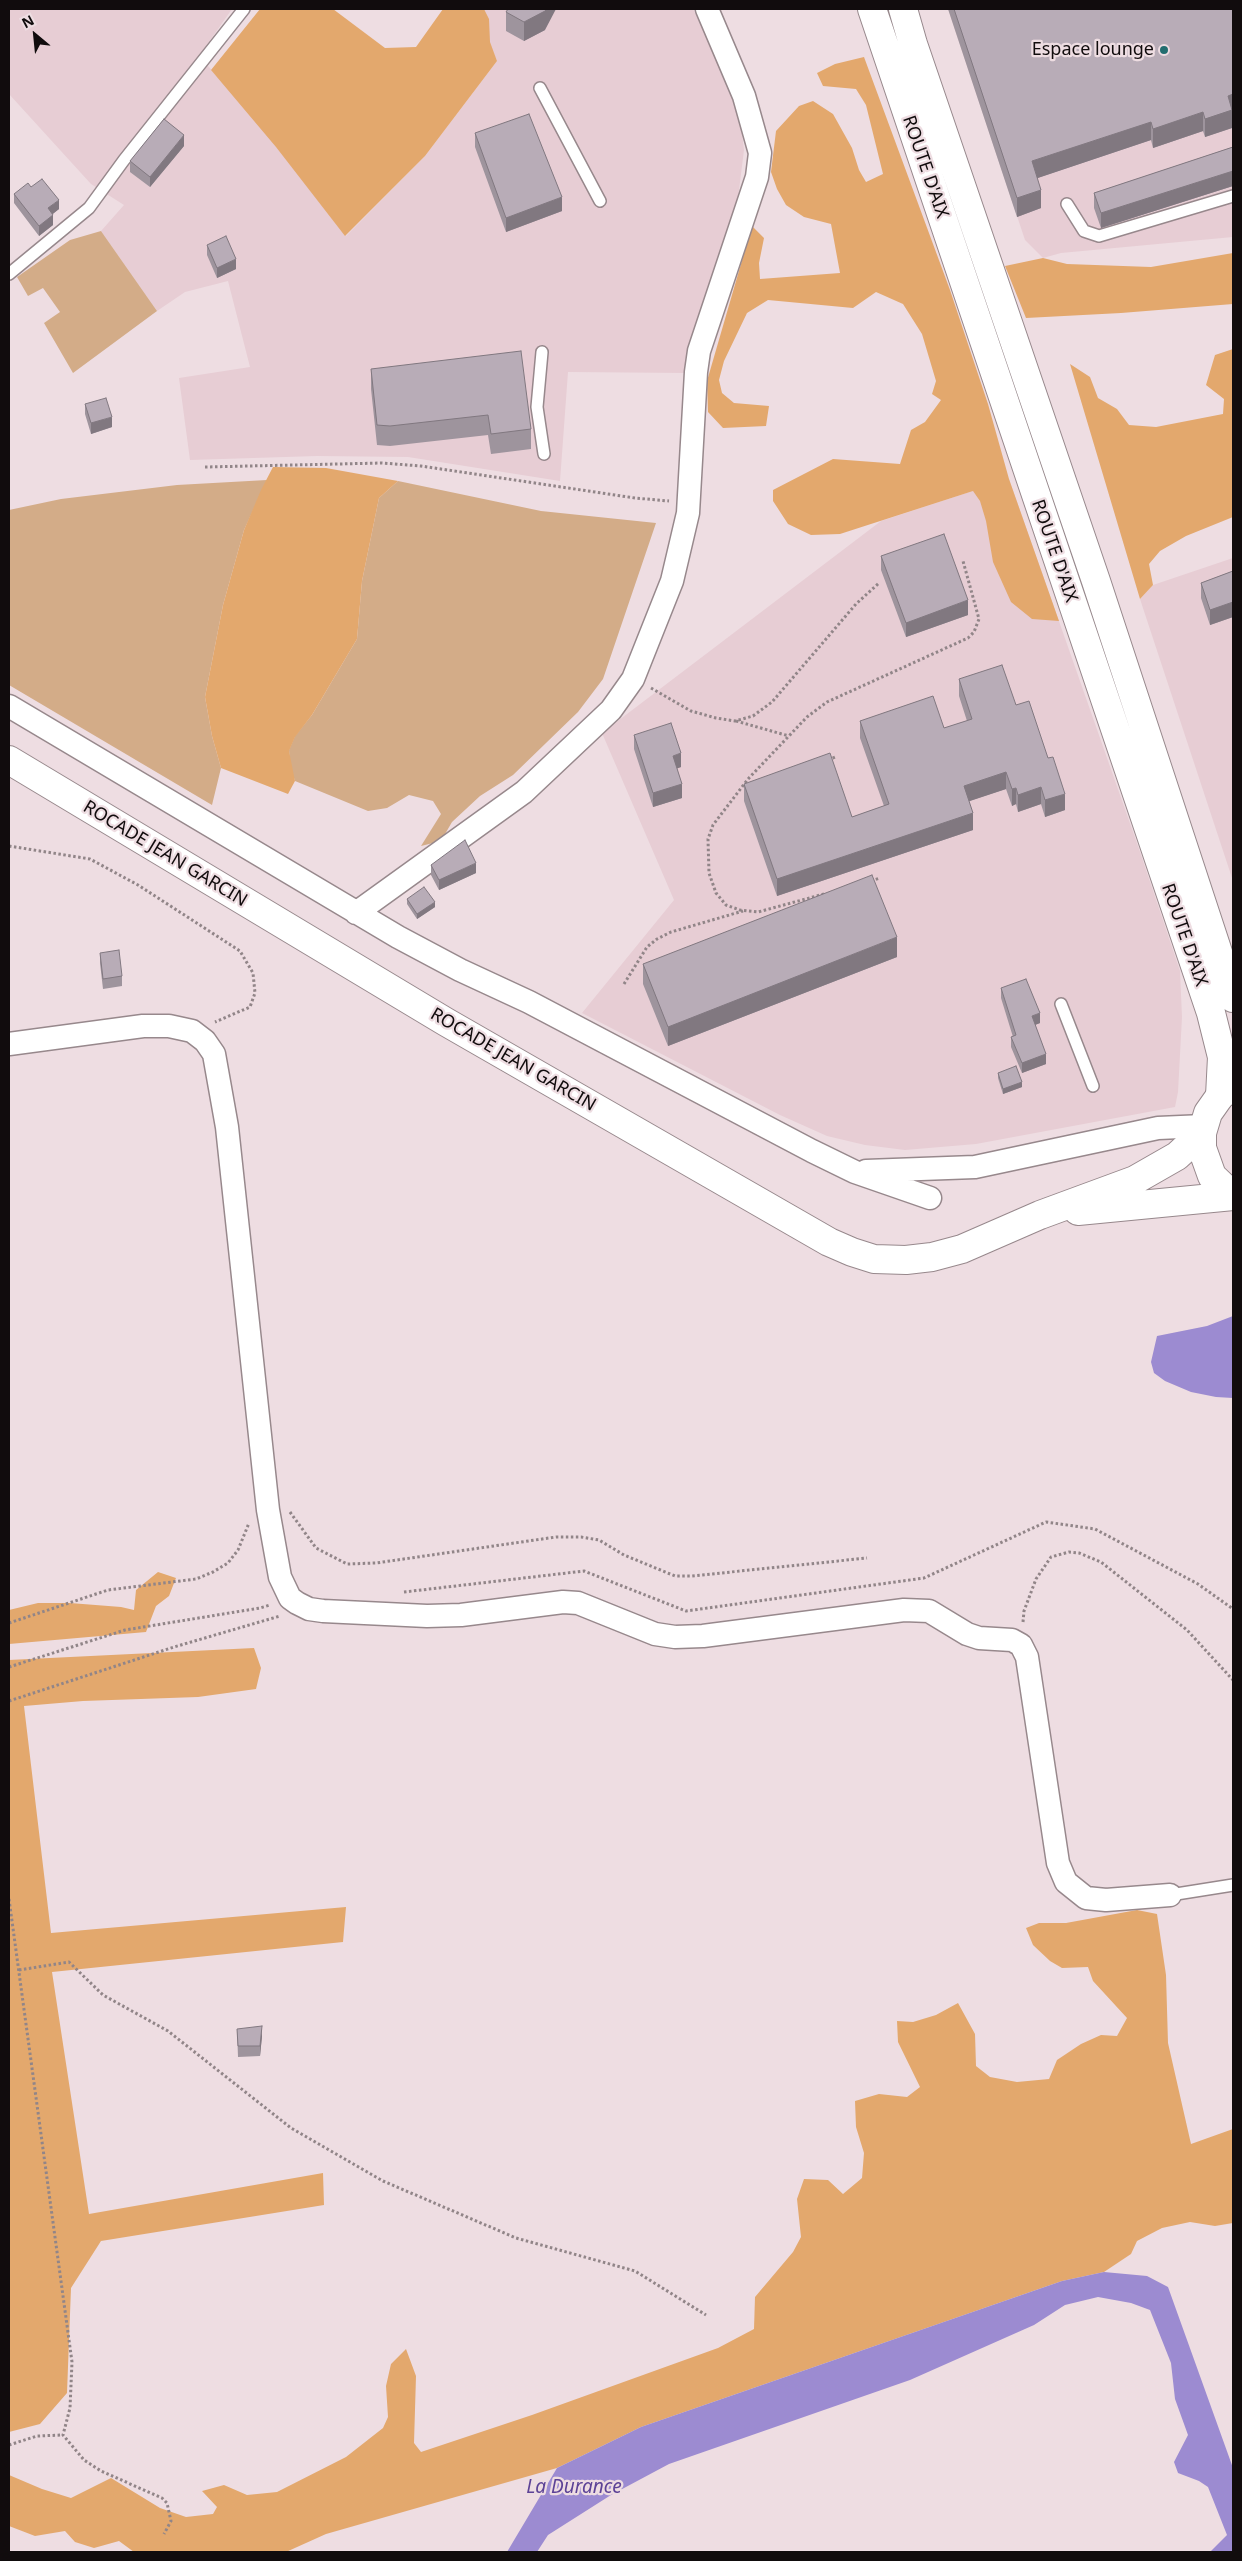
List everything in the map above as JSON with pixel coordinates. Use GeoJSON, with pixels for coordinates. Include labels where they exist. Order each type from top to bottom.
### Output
{"type":"FeatureCollection","features":[{"type":"Feature","properties":{"kind":"main road","name":"ROUTE D'AIX"},"geometry":{"type":"LineString","coordinates":[[872,9],[1208,1004],[1222,1057],[1227,1090]]}},
{"type":"Feature","properties":{"kind":"main road","name":"ROUTE D'AIX"},"geometry":{"type":"LineString","coordinates":[[903,9],[916,53],[1099,590],[1233,998]]}},
{"type":"Feature","properties":{"kind":"main road","name":"ROCADE JEAN GARCIN"},"geometry":{"type":"LineString","coordinates":[[9,760],[446,1022],[829,1242],[874,1259],[906,1260],[932,1257],[988,1239],[1040,1214],[1135,1180],[1177,1156],[1203,1129]]}},
{"type":"Feature","properties":{"kind":"main road"},"geometry":{"type":"LineString","coordinates":[[1227,1090],[1208,1113],[1203,1129],[1204,1155],[1212,1176],[1233,1196]]}},
{"type":"Feature","properties":{"kind":"main road","name":"ROCADE JEAN GARCIN"},"geometry":{"type":"LineString","coordinates":[[1040,1214],[1233,1196]]}},
{"type":"Feature","properties":{"kind":"street"},"geometry":{"type":"LineString","coordinates":[[356,913],[524,792],[611,710],[633,679],[672,581],[688,513],[696,372],[700,351],[757,177],[760,153],[744,96],[707,9]]}},
{"type":"Feature","properties":{"kind":"street"},"geometry":{"type":"LineString","coordinates":[[9,706],[356,913],[460,970],[529,1002],[855,1172],[930,1198]]}},
{"type":"Feature","properties":{"kind":"street"},"geometry":{"type":"LineString","coordinates":[[9,1044],[143,1026],[169,1026],[192,1031],[205,1041],[214,1054],[219,1077],[268,1510],[280,1577],[294,1600],[309,1609],[323,1611],[427,1616],[461,1615],[563,1602],[578,1603],[655,1634],[674,1637],[703,1636],[918,1610],[929,1611],[967,1634],[979,1638],[1012,1640],[1021,1645],[1030,1667],[1058,1863],[1066,1882],[1086,1898],[1092,1899],[1106,1900],[1170,1895]]}},
{"type":"Feature","properties":{"kind":"street"},"geometry":{"type":"LineString","coordinates":[[855,1172],[975,1167],[1158,1128],[1203,1129]]}},
{"type":"Feature","properties":{"kind":"lane"},"geometry":{"type":"LineString","coordinates":[[9,274],[89,208],[124,160],[244,9]]}},
{"type":"Feature","properties":{"kind":"lane"},"geometry":{"type":"LineString","coordinates":[[540,88],[600,201]]}},
{"type":"Feature","properties":{"kind":"lane"},"geometry":{"type":"LineString","coordinates":[[1066,204],[1084,231],[1099,236],[1233,196]]}},
{"type":"Feature","properties":{"kind":"lane"},"geometry":{"type":"LineString","coordinates":[[542,352],[537,407],[544,454]]}},
{"type":"Feature","properties":{"kind":"lane"},"geometry":{"type":"LineString","coordinates":[[1061,1004],[1093,1086]]}},
{"type":"Feature","properties":{"kind":"lane"},"geometry":{"type":"LineString","coordinates":[[1170,1895],[1233,1886]]}},
{"type":"Feature","properties":{"kind":"path"},"geometry":{"type":"LineString","coordinates":[[204,467],[382,462],[421,466],[635,498],[673,501],[689,496]]}},
{"type":"Feature","properties":{"kind":"path"},"geometry":{"type":"LineString","coordinates":[[834,892],[758,912],[744,911],[726,904],[716,893],[709,873],[708,839],[713,825],[736,794],[806,717],[827,702],[968,638],[974,632],[979,619],[962,561]]}},
{"type":"Feature","properties":{"kind":"path"},"geometry":{"type":"LineString","coordinates":[[736,721],[754,716],[772,702],[856,604],[879,583]]}},
{"type":"Feature","properties":{"kind":"path"},"geometry":{"type":"LineString","coordinates":[[633,679],[691,710],[789,736]]}},
{"type":"Feature","properties":{"kind":"path"},"geometry":{"type":"LineString","coordinates":[[826,761],[835,757]]}},
{"type":"Feature","properties":{"kind":"path"},"geometry":{"type":"LineString","coordinates":[[736,794],[745,791]]}},
{"type":"Feature","properties":{"kind":"path"},"geometry":{"type":"LineString","coordinates":[[9,846],[90,859],[138,884],[240,951],[253,973],[255,993],[250,1007],[216,1022],[197,1035]]}},
{"type":"Feature","properties":{"kind":"path"},"geometry":{"type":"LineString","coordinates":[[861,884],[880,878]]}},
{"type":"Feature","properties":{"kind":"path"},"geometry":{"type":"LineString","coordinates":[[624,984],[647,947],[657,939],[671,932],[744,911]]}},
{"type":"Feature","properties":{"kind":"path"},"geometry":{"type":"LineString","coordinates":[[288,1509],[316,1548],[347,1564],[376,1562],[556,1537],[581,1537],[599,1540],[624,1555],[675,1576],[692,1576],[868,1558]]}},
{"type":"Feature","properties":{"kind":"path"},"geometry":{"type":"LineString","coordinates":[[9,1624],[108,1590],[196,1579],[214,1572],[228,1563],[238,1550],[250,1520]]}},
{"type":"Feature","properties":{"kind":"path"},"geometry":{"type":"LineString","coordinates":[[403,1592],[584,1571],[686,1611],[924,1578],[1046,1522],[1095,1529],[1198,1584],[1233,1609]]}},
{"type":"Feature","properties":{"kind":"path"},"geometry":{"type":"LineString","coordinates":[[1021,1645],[1024,1611],[1036,1579],[1051,1558],[1069,1552],[1079,1553],[1101,1562],[1186,1630],[1233,1680]]}},
{"type":"Feature","properties":{"kind":"path"},"geometry":{"type":"LineString","coordinates":[[9,1667],[125,1630],[260,1608],[294,1600]]}},
{"type":"Feature","properties":{"kind":"path"},"geometry":{"type":"LineString","coordinates":[[9,1701],[174,1647],[273,1620],[285,1614],[294,1600]]}},
{"type":"Feature","properties":{"kind":"path"},"geometry":{"type":"LineString","coordinates":[[9,1899],[72,2362],[70,2408],[63,2435]]}},
{"type":"Feature","properties":{"kind":"path"},"geometry":{"type":"LineString","coordinates":[[19,1970],[69,1962],[104,1994],[168,2032],[291,2128],[383,2181],[516,2238],[635,2271],[706,2315]]}},
{"type":"Feature","properties":{"kind":"path"},"geometry":{"type":"LineString","coordinates":[[9,2445],[36,2436],[63,2435],[90,2464],[162,2498],[167,2504],[171,2521],[164,2534]]}},
{"type":"Feature","properties":{"kind":"shaded area"},"geometry":{"type":"Polygon","coordinates":[[[9,9],[232,9],[199,56],[254,117],[346,236],[425,156],[497,61],[475,9],[693,9],[720,62],[739,109],[744,150],[738,198],[701,313],[686,373],[568,372],[560,481],[408,457],[317,456],[190,460],[179,378],[250,367],[228,281],[185,292],[157,311],[101,231],[124,205],[91,184],[9,94],[9,9]]]}},
{"type":"Feature","properties":{"kind":"shaded area"},"geometry":{"type":"Polygon","coordinates":[[[260,9],[333,9],[385,48],[416,47],[443,9],[484,9],[489,19],[490,42],[497,61],[425,156],[345,236],[276,147],[211,70],[260,9]]]}},
{"type":"Feature","properties":{"kind":"shaded area"},"geometry":{"type":"Polygon","coordinates":[[[948,9],[1233,9],[1233,237],[1061,253],[1043,258],[1025,240],[948,9]]]}},
{"type":"Feature","properties":{"kind":"shaded area"},"geometry":{"type":"Polygon","coordinates":[[[864,57],[950,290],[988,404],[1009,479],[1059,621],[1032,619],[1011,602],[993,562],[986,521],[980,501],[973,491],[840,534],[811,535],[788,524],[773,501],[773,490],[833,459],[900,464],[911,430],[925,422],[941,400],[932,394],[936,381],[922,334],[903,304],[876,292],[853,308],[768,300],[747,313],[724,361],[719,380],[722,393],[734,403],[769,406],[766,426],[723,428],[708,412],[707,381],[752,226],[764,238],[759,263],[760,279],[840,273],[831,224],[804,217],[786,205],[777,189],[771,172],[776,131],[799,106],[813,101],[833,114],[852,148],[859,170],[866,182],[883,174],[866,105],[856,89],[823,86],[817,73],[835,64],[864,57]]]}},
{"type":"Feature","properties":{"kind":"shaded area"},"geometry":{"type":"Polygon","coordinates":[[[101,231],[157,311],[73,373],[44,323],[60,312],[43,288],[28,296],[17,277],[70,240],[101,231]]]}},
{"type":"Feature","properties":{"kind":"shaded area"},"geometry":{"type":"Polygon","coordinates":[[[1233,253],[1233,304],[1121,313],[1026,318],[1005,266],[1043,258],[1067,264],[1151,267],[1233,253]]]}},
{"type":"Feature","properties":{"kind":"shaded area"},"geometry":{"type":"Polygon","coordinates":[[[1233,349],[1233,517],[1186,536],[1160,551],[1149,564],[1153,585],[1140,599],[1070,364],[1090,377],[1098,398],[1117,409],[1129,425],[1156,427],[1223,414],[1224,399],[1206,385],[1215,355],[1233,349]]]}},
{"type":"Feature","properties":{"kind":"shaded area"},"geometry":{"type":"Polygon","coordinates":[[[273,467],[326,468],[398,481],[379,498],[362,581],[357,639],[312,715],[295,737],[289,751],[295,781],[288,794],[221,768],[212,736],[205,697],[223,605],[244,530],[273,467]]]}},
{"type":"Feature","properties":{"kind":"shaded area"},"geometry":{"type":"Polygon","coordinates":[[[1009,479],[1180,971],[1182,1017],[1178,1092],[1175,1107],[976,1144],[905,1150],[865,1145],[827,1136],[780,1115],[582,1013],[674,900],[602,733],[881,521],[1009,479]]]}},
{"type":"Feature","properties":{"kind":"shaded area"},"geometry":{"type":"Polygon","coordinates":[[[267,480],[244,530],[223,605],[205,697],[212,736],[221,768],[212,805],[9,685],[9,510],[61,499],[177,485],[267,480]]]}},
{"type":"Feature","properties":{"kind":"shaded area"},"geometry":{"type":"Polygon","coordinates":[[[398,481],[541,511],[656,523],[603,679],[578,712],[513,775],[480,796],[452,822],[441,841],[421,846],[441,814],[433,801],[409,795],[387,808],[368,811],[295,781],[290,766],[289,750],[295,736],[312,715],[357,639],[362,581],[379,498],[398,481]]]}},
{"type":"Feature","properties":{"kind":"shaded area"},"geometry":{"type":"Polygon","coordinates":[[[1233,558],[1233,881],[1140,599],[1153,585],[1233,558]]]}},
{"type":"Feature","properties":{"kind":"shaded area"},"geometry":{"type":"Polygon","coordinates":[[[158,1572],[176,1578],[169,1596],[156,1606],[146,1632],[9,1644],[9,1610],[38,1603],[70,1603],[121,1607],[134,1610],[136,1590],[158,1572]]]}},
{"type":"Feature","properties":{"kind":"shaded area"},"geometry":{"type":"Polygon","coordinates":[[[254,1648],[261,1668],[256,1689],[198,1697],[83,1701],[24,1706],[51,1933],[346,1907],[343,1942],[52,1972],[89,2214],[323,2173],[324,2205],[101,2241],[71,2288],[67,2393],[40,2424],[9,2432],[9,1660],[254,1648]]]}},
{"type":"Feature","properties":{"kind":"shaded area"},"geometry":{"type":"Polygon","coordinates":[[[1137,1910],[1157,1914],[1166,1975],[1168,2043],[1191,2144],[1233,2129],[1233,2223],[1215,2226],[1190,2222],[1162,2228],[1137,2241],[1131,2254],[1104,2272],[1062,2281],[641,2427],[557,2468],[326,2534],[286,2552],[134,2552],[119,2541],[94,2548],[75,2542],[65,2531],[35,2536],[9,2526],[9,2475],[42,2489],[71,2498],[111,2478],[160,2508],[186,2517],[213,2514],[217,2507],[202,2491],[224,2485],[247,2495],[277,2492],[346,2457],[383,2428],[388,2417],[386,2386],[391,2364],[406,2349],[416,2376],[414,2443],[421,2452],[532,2415],[718,2348],[754,2329],[755,2297],[793,2252],[801,2237],[797,2199],[804,2179],[828,2180],[843,2194],[862,2178],[864,2153],[856,2127],[855,2101],[879,2094],[907,2097],[920,2087],[898,2042],[897,2021],[913,2022],[936,2015],[958,2003],[975,2034],[976,2066],[990,2077],[1017,2082],[1049,2079],[1057,2060],[1081,2044],[1101,2035],[1117,2036],[1127,2018],[1093,1981],[1088,1967],[1062,1968],[1050,1961],[1033,1945],[1026,1928],[1039,1923],[1066,1923],[1137,1910]]]}},
{"type":"Feature","properties":{"kind":"water"},"geometry":{"type":"Polygon","coordinates":[[[1233,1316],[1233,1398],[1191,1392],[1165,1381],[1154,1373],[1151,1362],[1157,1336],[1207,1326],[1233,1316]]]}},
{"type":"Feature","properties":{"kind":"water","name":"La Durance"},"geometry":{"type":"Polygon","coordinates":[[[1104,2272],[1147,2276],[1168,2287],[1233,2468],[1233,2552],[1210,2552],[1227,2535],[1208,2487],[1199,2481],[1178,2473],[1174,2462],[1188,2435],[1175,2399],[1171,2363],[1150,2310],[1131,2303],[1098,2297],[1065,2305],[1034,2325],[910,2380],[669,2464],[611,2495],[548,2535],[537,2552],[507,2552],[557,2468],[641,2427],[1062,2281],[1104,2272]]]}},
{"type":"Feature","properties":{"kind":"building"},"geometry":{"type":"Polygon","coordinates":[[[508,9],[547,9],[524,22],[506,12],[508,9]]]}},
{"type":"Feature","properties":{"kind":"building"},"geometry":{"type":"Polygon","coordinates":[[[954,9],[1233,9],[1233,94],[1228,96],[1232,110],[1205,119],[1203,112],[1153,129],[1151,122],[1032,161],[1041,190],[1017,198],[954,9]]]}},
{"type":"Feature","properties":{"kind":"building"},"geometry":{"type":"Polygon","coordinates":[[[529,114],[562,197],[506,218],[475,133],[529,114]]]}},
{"type":"Feature","properties":{"kind":"building"},"geometry":{"type":"Polygon","coordinates":[[[164,119],[184,135],[150,177],[130,161],[164,119]]]}},
{"type":"Feature","properties":{"kind":"building"},"geometry":{"type":"Polygon","coordinates":[[[1233,147],[1233,171],[1101,213],[1094,193],[1233,147]]]}},
{"type":"Feature","properties":{"kind":"building"},"geometry":{"type":"Polygon","coordinates":[[[42,179],[59,200],[48,208],[53,215],[39,226],[14,194],[28,183],[31,187],[42,179]]]}},
{"type":"Feature","properties":{"kind":"building"},"geometry":{"type":"Polygon","coordinates":[[[226,236],[236,259],[217,268],[207,245],[226,236]]]}},
{"type":"Feature","properties":{"kind":"building"},"geometry":{"type":"Polygon","coordinates":[[[521,351],[531,429],[491,434],[488,415],[390,426],[377,425],[371,369],[521,351]]]}},
{"type":"Feature","properties":{"kind":"building"},"geometry":{"type":"Polygon","coordinates":[[[106,398],[112,417],[91,423],[85,404],[106,398]]]}},
{"type":"Feature","properties":{"kind":"building"},"geometry":{"type":"Polygon","coordinates":[[[944,534],[968,600],[906,623],[881,556],[944,534]]]}},
{"type":"Feature","properties":{"kind":"building"},"geometry":{"type":"Polygon","coordinates":[[[1233,571],[1233,602],[1210,610],[1201,583],[1233,571]]]}},
{"type":"Feature","properties":{"kind":"building"},"geometry":{"type":"Polygon","coordinates":[[[1002,665],[1016,705],[1029,701],[1048,758],[1053,757],[1065,794],[1045,800],[1041,787],[1018,795],[1016,788],[1012,789],[1006,772],[964,786],[973,813],[777,879],[744,784],[830,753],[852,817],[889,804],[860,721],[933,696],[944,728],[972,719],[959,679],[1002,665]]]}},
{"type":"Feature","properties":{"kind":"building"},"geometry":{"type":"Polygon","coordinates":[[[671,723],[681,753],[673,756],[682,784],[653,793],[634,735],[671,723]]]}},
{"type":"Feature","properties":{"kind":"building"},"geometry":{"type":"Polygon","coordinates":[[[465,840],[476,863],[439,880],[431,865],[465,840]]]}},
{"type":"Feature","properties":{"kind":"building"},"geometry":{"type":"Polygon","coordinates":[[[872,875],[897,937],[668,1027],[643,964],[872,875]]]}},
{"type":"Feature","properties":{"kind":"building"},"geometry":{"type":"Polygon","coordinates":[[[424,887],[435,902],[417,914],[407,899],[424,887]]]}},
{"type":"Feature","properties":{"kind":"building"},"geometry":{"type":"Polygon","coordinates":[[[119,950],[122,976],[103,979],[100,953],[119,950]]]}},
{"type":"Feature","properties":{"kind":"building"},"geometry":{"type":"Polygon","coordinates":[[[1026,979],[1040,1013],[1032,1016],[1046,1054],[1022,1063],[1011,1037],[1016,1035],[1001,988],[1026,979]]]}},
{"type":"Feature","properties":{"kind":"building"},"geometry":{"type":"Polygon","coordinates":[[[1016,1066],[1022,1082],[1003,1089],[998,1073],[1016,1066]]]}},
{"type":"Feature","properties":{"kind":"building"},"geometry":{"type":"Polygon","coordinates":[[[262,2026],[260,2046],[238,2046],[237,2029],[262,2026]]]}},
{"type":"Feature","properties":{"kind":"place","name":"Espace lounge"},"geometry":{"type":"Point","coordinates":[1164,50]}}]}
